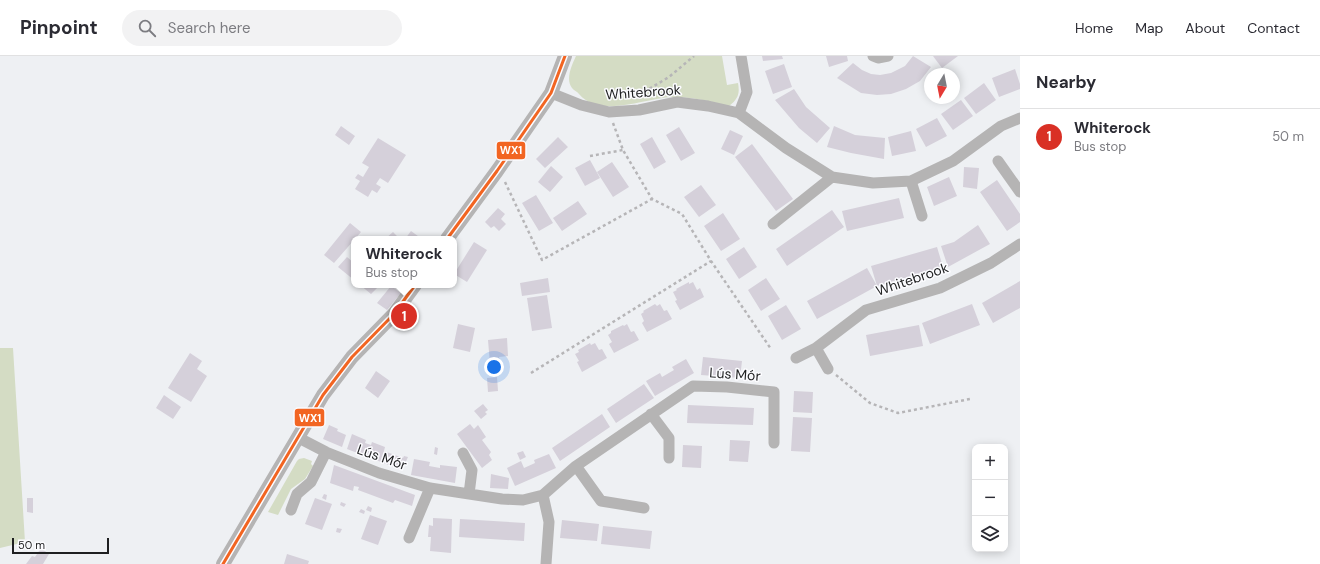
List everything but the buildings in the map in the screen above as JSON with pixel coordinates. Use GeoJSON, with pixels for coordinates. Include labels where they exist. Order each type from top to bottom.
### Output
{"type":"FeatureCollection","features":[{"type":"Feature","properties":{"kind":"street"},"geometry":{"type":"LineString","coordinates":[[449,236],[499,169],[551,93],[565,56]]}},
{"type":"Feature","properties":{"kind":"street"},"geometry":{"type":"LineString","coordinates":[[739,113],[747,92],[741,56]]}},
{"type":"Feature","properties":{"kind":"street"},"geometry":{"type":"LineString","coordinates":[[873,56],[878,58],[888,56]]}},
{"type":"Feature","properties":{"kind":"street","name":"Whitebrook"},"geometry":{"type":"LineString","coordinates":[[551,93],[581,105],[609,112],[639,110],[677,102],[708,106],[739,113],[786,148],[832,177],[873,183],[911,181],[953,161],[1001,126],[1020,118]]}},
{"type":"Feature","properties":{"kind":"street"},"geometry":{"type":"LineString","coordinates":[[998,161],[1020,192]]}},
{"type":"Feature","properties":{"kind":"street"},"geometry":{"type":"LineString","coordinates":[[773,224],[832,177]]}},
{"type":"Feature","properties":{"kind":"street"},"geometry":{"type":"LineString","coordinates":[[911,181],[922,216]]}},
{"type":"Feature","properties":{"kind":"street","name":"Whitebrook"},"geometry":{"type":"LineString","coordinates":[[796,358],[816,348],[866,310],[940,288],[991,263],[1020,244]]}},
{"type":"Feature","properties":{"kind":"street"},"geometry":{"type":"LineString","coordinates":[[223,564],[323,395],[348,362],[394,314],[413,288]]}},
{"type":"Feature","properties":{"kind":"street"},"geometry":{"type":"LineString","coordinates":[[816,348],[828,368]]}},
{"type":"Feature","properties":{"kind":"street","name":"Lús Mór"},"geometry":{"type":"LineString","coordinates":[[297,437],[326,452],[379,473],[430,488],[502,499],[523,500],[543,495],[576,466],[693,386],[727,387],[774,392],[774,443]]}},
{"type":"Feature","properties":{"kind":"street"},"geometry":{"type":"LineString","coordinates":[[651,414],[669,438],[669,458]]}},
{"type":"Feature","properties":{"kind":"street"},"geometry":{"type":"LineString","coordinates":[[290,510],[297,494],[311,482],[326,452]]}},
{"type":"Feature","properties":{"kind":"street"},"geometry":{"type":"LineString","coordinates":[[463,453],[472,470],[469,494]]}},
{"type":"Feature","properties":{"kind":"street"},"geometry":{"type":"LineString","coordinates":[[576,466],[601,502],[644,508]]}},
{"type":"Feature","properties":{"kind":"street"},"geometry":{"type":"LineString","coordinates":[[409,538],[430,488]]}},
{"type":"Feature","properties":{"kind":"street"},"geometry":{"type":"LineString","coordinates":[[543,495],[549,522],[546,564]]}},
{"type":"Feature","properties":{"kind":"path"},"geometry":{"type":"LineString","coordinates":[[633,99],[669,77],[694,56]]}},
{"type":"Feature","properties":{"kind":"path"},"geometry":{"type":"LineString","coordinates":[[609,112],[623,150],[652,199],[682,214],[711,261],[771,349]]}},
{"type":"Feature","properties":{"kind":"path"},"geometry":{"type":"LineString","coordinates":[[590,156],[623,150]]}},
{"type":"Feature","properties":{"kind":"path"},"geometry":{"type":"LineString","coordinates":[[499,169],[542,260],[652,199]]}},
{"type":"Feature","properties":{"kind":"path"},"geometry":{"type":"LineString","coordinates":[[531,373],[711,261]]}},
{"type":"Feature","properties":{"kind":"path"},"geometry":{"type":"LineString","coordinates":[[828,368],[870,403],[898,413],[970,399]]}},
{"type":"Feature","properties":{"kind":"green space"},"geometry":{"type":"Polygon","coordinates":[[[576,56],[722,56],[727,85],[738,83],[739,90],[736,99],[729,106],[715,102],[672,97],[623,105],[599,105],[588,101],[573,89],[570,84],[569,76],[576,56]]]}},
{"type":"Feature","properties":{"kind":"green space"},"geometry":{"type":"Polygon","coordinates":[[[0,348],[13,348],[25,542],[0,548],[0,348]]]}},
{"type":"Feature","properties":{"kind":"green space"},"geometry":{"type":"Polygon","coordinates":[[[304,458],[312,461],[311,464],[313,466],[305,479],[291,489],[278,515],[268,512],[297,461],[304,458]]]}},
{"type":"Feature","properties":{"kind":"transit line","name":"WX1"},"geometry":{"type":"LineString","coordinates":[[449,236],[497,171],[551,93],[565,56]]}},
{"type":"Feature","properties":{"kind":"transit line","name":"WX1"},"geometry":{"type":"LineString","coordinates":[[223,564],[323,395],[352,357],[394,314],[413,288]]}},
{"type":"Feature","properties":{"kind":"place","name":"Whiterock"},"geometry":{"type":"Point","coordinates":[404,316]}}]}
